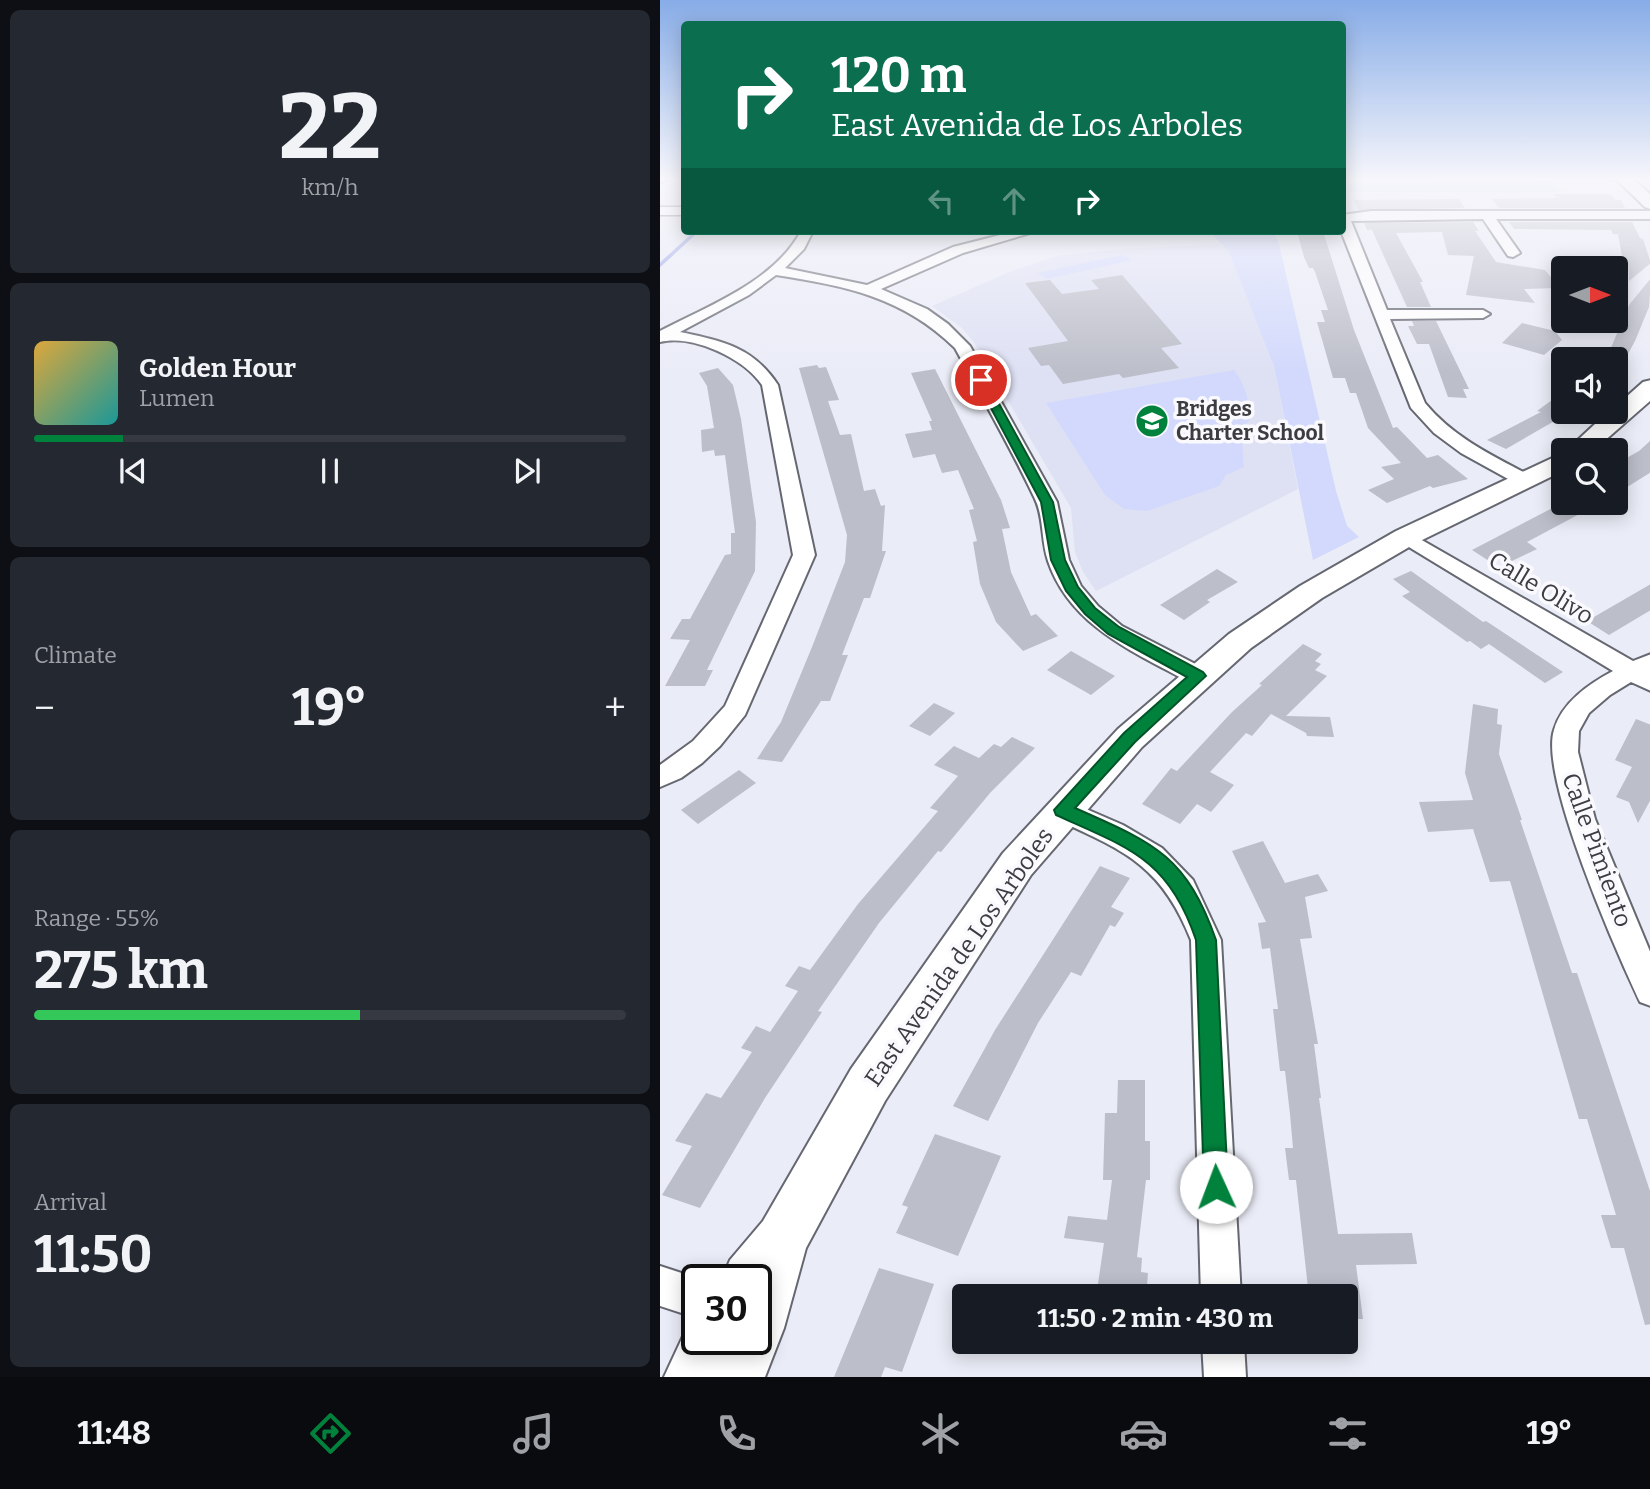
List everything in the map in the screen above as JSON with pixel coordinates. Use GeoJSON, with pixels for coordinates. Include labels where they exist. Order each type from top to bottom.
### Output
{"type":"FeatureCollection","features":[{"type":"Feature","properties":{"kind":"main road"},"geometry":{"type":"LineString","coordinates":[[1593,438],[1650,387]]}},
{"type":"Feature","properties":{"kind":"main road","name":"East Avenida de Los Arboles"},"geometry":{"type":"LineString","coordinates":[[772,1268],[782,1240],[868,1085],[1017,864],[1130,738],[1198,676],[1273,617],[1363,560],[1551,467]]}},
{"type":"Feature","properties":{"kind":"main road"},"geometry":{"type":"LineString","coordinates":[[693,1377],[703,1355]]}},
{"type":"Feature","properties":{"kind":"main road","name":"East Avenida de Los Arboles"},"geometry":{"type":"LineString","coordinates":[[736,1377],[743,1355]]}},
{"type":"Feature","properties":{"kind":"street"},"geometry":{"type":"LineString","coordinates":[[663,336],[774,271],[802,243]]}},
{"type":"Feature","properties":{"kind":"street"},"geometry":{"type":"LineString","coordinates":[[869,289],[958,250],[984,243]]}},
{"type":"Feature","properties":{"kind":"street"},"geometry":{"type":"LineString","coordinates":[[1352,243],[1417,404],[1431,423],[1459,444],[1526,481]]}},
{"type":"Feature","properties":{"kind":"street"},"geometry":{"type":"LineString","coordinates":[[1506,243],[1513,253]]}},
{"type":"Feature","properties":{"kind":"street"},"geometry":{"type":"LineString","coordinates":[[774,271],[839,281],[869,289],[904,301],[948,330],[962,346],[1047,502],[1058,560],[1071,588],[1090,611],[1132,642],[1198,676]]}},
{"type":"Feature","properties":{"kind":"street"},"geometry":{"type":"LineString","coordinates":[[1381,315],[1483,314]]}},
{"type":"Feature","properties":{"kind":"street"},"geometry":{"type":"LineString","coordinates":[[660,777],[700,751],[722,730],[736,709],[804,555],[770,385],[762,369],[744,356],[717,346],[663,336]]}},
{"type":"Feature","properties":{"kind":"street","name":"Calle Olivo"},"geometry":{"type":"LineString","coordinates":[[1406,537],[1644,672]]}},
{"type":"Feature","properties":{"kind":"street","name":"Calle Pimiento"},"geometry":{"type":"LineString","coordinates":[[1644,672],[1602,688],[1580,708],[1566,732],[1564,755],[1572,792],[1650,992]]}},
{"type":"Feature","properties":{"kind":"street"},"geometry":{"type":"LineString","coordinates":[[1063,810],[1130,841],[1164,864],[1194,905],[1206,940],[1220,1284]]}},
{"type":"Feature","properties":{"kind":"street"},"geometry":{"type":"LineString","coordinates":[[660,1286],[681,1293]]}},
{"type":"Feature","properties":{"kind":"street"},"geometry":{"type":"LineString","coordinates":[[1224,1354],[1225,1377]]}},
{"type":"Feature","properties":{"kind":"shaded area"},"geometry":{"type":"Polygon","coordinates":[[[1221,243],[1279,244],[1336,491],[1347,526],[1359,537],[1313,560],[1274,366],[1229,252],[1221,243]]]}},
{"type":"Feature","properties":{"kind":"shaded area","name":"Bridges Charter School"},"geometry":{"type":"Polygon","coordinates":[[[1220,244],[1229,252],[1243,283],[1274,366],[1298,489],[1096,591],[1083,572],[1075,552],[1071,508],[973,341],[962,328],[932,306],[1009,272],[1057,256],[1108,250],[1220,244]]]}},
{"type":"Feature","properties":{"kind":"shaded area"},"geometry":{"type":"Polygon","coordinates":[[[1123,255],[1132,260],[1047,279],[1037,273],[1123,255]]]}},
{"type":"Feature","properties":{"kind":"shaded area"},"geometry":{"type":"Polygon","coordinates":[[[1234,370],[1244,387],[1250,413],[1250,420],[1241,428],[1244,467],[1226,475],[1219,486],[1147,511],[1124,509],[1105,495],[1046,403],[1234,370]]]}},
{"type":"Feature","properties":{"kind":"building"},"geometry":{"type":"Polygon","coordinates":[[[1300,243],[1327,243],[1354,330],[1393,428],[1397,427],[1427,458],[1438,455],[1468,479],[1433,488],[1430,486],[1387,503],[1368,490],[1394,479],[1381,467],[1401,463],[1368,428],[1356,393],[1350,393],[1345,378],[1333,378],[1317,322],[1325,322],[1321,310],[1328,310],[1315,272],[1313,268],[1309,268],[1300,243]]]}},
{"type":"Feature","properties":{"kind":"building"},"geometry":{"type":"Polygon","coordinates":[[[1378,243],[1402,243],[1423,282],[1420,282],[1431,307],[1407,307],[1378,243]]]}},
{"type":"Feature","properties":{"kind":"building"},"geometry":{"type":"Polygon","coordinates":[[[1445,243],[1483,243],[1496,262],[1545,270],[1551,277],[1551,288],[1524,289],[1535,303],[1466,295],[1474,256],[1448,255],[1445,243]]]}},
{"type":"Feature","properties":{"kind":"building"},"geometry":{"type":"Polygon","coordinates":[[[1620,243],[1644,243],[1651,263],[1629,281],[1628,256],[1622,256],[1620,243]]]}},
{"type":"Feature","properties":{"kind":"building"},"geometry":{"type":"Polygon","coordinates":[[[1122,275],[1182,344],[1161,348],[1179,368],[1123,378],[1119,374],[1063,384],[1049,365],[1041,366],[1028,348],[1068,341],[1025,283],[1050,280],[1062,294],[1099,289],[1091,280],[1122,275]]]}},
{"type":"Feature","properties":{"kind":"building"},"geometry":{"type":"Polygon","coordinates":[[[1651,278],[1649,307],[1628,354],[1628,347],[1611,347],[1617,333],[1628,333],[1629,305],[1651,278]]]}},
{"type":"Feature","properties":{"kind":"building"},"geometry":{"type":"Polygon","coordinates":[[[1412,321],[1436,321],[1469,389],[1463,389],[1467,398],[1448,397],[1429,344],[1417,344],[1408,326],[1414,326],[1412,321]]]}},
{"type":"Feature","properties":{"kind":"building"},"geometry":{"type":"Polygon","coordinates":[[[1522,323],[1551,330],[1551,333],[1557,333],[1562,340],[1544,355],[1502,343],[1522,323]]]}},
{"type":"Feature","properties":{"kind":"building"},"geometry":{"type":"Polygon","coordinates":[[[817,365],[819,368],[826,367],[839,400],[828,401],[840,435],[851,434],[864,491],[875,489],[881,506],[885,505],[882,551],[886,551],[870,598],[864,598],[842,655],[848,655],[830,701],[821,701],[782,762],[757,759],[781,722],[845,562],[847,535],[799,368],[817,365]]]}},
{"type":"Feature","properties":{"kind":"building"},"geometry":{"type":"Polygon","coordinates":[[[718,368],[733,385],[741,419],[756,522],[755,571],[707,670],[713,670],[705,686],[665,686],[690,640],[670,639],[682,619],[690,619],[725,555],[731,554],[731,533],[735,533],[725,455],[715,456],[714,450],[702,452],[701,430],[714,428],[707,386],[699,373],[718,368]]]}},
{"type":"Feature","properties":{"kind":"building"},"geometry":{"type":"Polygon","coordinates":[[[935,369],[1001,500],[1010,528],[1002,529],[1011,572],[1031,616],[1036,614],[1058,636],[1023,651],[996,622],[980,584],[973,542],[977,541],[969,510],[974,509],[958,470],[942,473],[935,454],[913,458],[905,434],[932,430],[929,421],[932,421],[911,373],[935,369]]]}},
{"type":"Feature","properties":{"kind":"building"},"geometry":{"type":"Polygon","coordinates":[[[1551,401],[1551,423],[1506,449],[1487,440],[1541,412],[1537,411],[1551,401]]]}},
{"type":"Feature","properties":{"kind":"building"},"geometry":{"type":"Polygon","coordinates":[[[1651,440],[1651,472],[1628,486],[1628,457],[1651,440]]]}},
{"type":"Feature","properties":{"kind":"building"},"geometry":{"type":"Polygon","coordinates":[[[1551,509],[1551,515],[1578,515],[1527,542],[1537,549],[1512,561],[1502,554],[1489,561],[1472,550],[1551,509]]]}},
{"type":"Feature","properties":{"kind":"building"},"geometry":{"type":"Polygon","coordinates":[[[1217,569],[1238,582],[1207,600],[1210,602],[1184,620],[1160,605],[1217,569]]]}},
{"type":"Feature","properties":{"kind":"building"},"geometry":{"type":"Polygon","coordinates":[[[1411,571],[1483,622],[1486,621],[1563,672],[1545,683],[1489,644],[1481,649],[1470,641],[1467,642],[1402,596],[1410,592],[1393,579],[1411,571]]]}},
{"type":"Feature","properties":{"kind":"building"},"geometry":{"type":"Polygon","coordinates":[[[1651,584],[1651,610],[1609,635],[1587,621],[1651,584]]]}},
{"type":"Feature","properties":{"kind":"building"},"geometry":{"type":"Polygon","coordinates":[[[1303,644],[1322,654],[1315,661],[1321,664],[1315,670],[1327,676],[1286,716],[1330,717],[1334,737],[1307,736],[1271,714],[1252,736],[1246,733],[1210,772],[1234,785],[1211,812],[1197,804],[1180,824],[1142,804],[1171,768],[1177,771],[1232,712],[1262,685],[1259,684],[1303,644]]]}},
{"type":"Feature","properties":{"kind":"building"},"geometry":{"type":"Polygon","coordinates":[[[1071,651],[1115,676],[1091,695],[1047,670],[1071,651]]]}},
{"type":"Feature","properties":{"kind":"building"},"geometry":{"type":"Polygon","coordinates":[[[934,703],[955,713],[930,736],[909,726],[934,703]]]}},
{"type":"Feature","properties":{"kind":"building"},"geometry":{"type":"Polygon","coordinates":[[[1473,704],[1498,709],[1497,724],[1502,725],[1499,754],[1572,973],[1577,973],[1651,1194],[1651,1324],[1645,1325],[1624,1248],[1611,1248],[1601,1215],[1616,1215],[1587,1119],[1579,1119],[1510,881],[1490,882],[1473,829],[1428,832],[1419,802],[1473,800],[1465,773],[1473,704]]]}},
{"type":"Feature","properties":{"kind":"building"},"geometry":{"type":"Polygon","coordinates":[[[1636,719],[1651,725],[1651,799],[1638,823],[1629,802],[1616,797],[1632,767],[1615,760],[1636,719]]]}},
{"type":"Feature","properties":{"kind":"building"},"geometry":{"type":"Polygon","coordinates":[[[1012,737],[1035,748],[990,793],[941,852],[938,851],[879,923],[818,1011],[822,1012],[765,1098],[700,1208],[662,1195],[692,1146],[675,1141],[706,1093],[721,1098],[752,1052],[741,1048],[756,1026],[770,1032],[798,991],[785,986],[799,966],[810,970],[858,904],[938,811],[930,808],[958,776],[934,765],[954,746],[979,758],[994,744],[1001,747],[1012,737]]]}},
{"type":"Feature","properties":{"kind":"building"},"geometry":{"type":"Polygon","coordinates":[[[739,770],[756,783],[698,824],[681,810],[739,770]]]}},
{"type":"Feature","properties":{"kind":"building"},"geometry":{"type":"Polygon","coordinates":[[[1263,841],[1285,883],[1318,874],[1328,891],[1305,897],[1312,938],[1300,939],[1318,1044],[1314,1044],[1319,1098],[1338,1234],[1412,1233],[1417,1264],[1356,1265],[1363,1319],[1358,1319],[1358,1284],[1308,1284],[1296,1180],[1289,1180],[1285,1148],[1293,1148],[1285,1071],[1280,1071],[1273,1009],[1278,1009],[1270,948],[1262,949],[1258,923],[1266,922],[1232,851],[1263,841]]]}},
{"type":"Feature","properties":{"kind":"building"},"geometry":{"type":"Polygon","coordinates":[[[1100,866],[1130,878],[1111,907],[1124,913],[1115,927],[1110,925],[1081,976],[1071,972],[1038,1023],[988,1121],[953,1106],[995,1030],[1100,866]]]}},
{"type":"Feature","properties":{"kind":"building"},"geometry":{"type":"Polygon","coordinates":[[[1118,1080],[1145,1080],[1145,1141],[1150,1141],[1150,1180],[1146,1180],[1137,1257],[1142,1258],[1141,1272],[1148,1273],[1147,1284],[1098,1284],[1104,1243],[1064,1238],[1068,1216],[1107,1220],[1112,1180],[1103,1180],[1105,1113],[1117,1113],[1118,1080]]]}},
{"type":"Feature","properties":{"kind":"building"},"geometry":{"type":"Polygon","coordinates":[[[935,1134],[1001,1156],[958,1256],[896,1233],[908,1207],[902,1205],[935,1134]]]}},
{"type":"Feature","properties":{"kind":"building"},"geometry":{"type":"Polygon","coordinates":[[[879,1268],[934,1284],[902,1372],[885,1367],[881,1377],[834,1377],[879,1268]]]}},
{"type":"Feature","properties":{"kind":"waterway"},"geometry":{"type":"LineString","coordinates":[[660,265],[684,243]]}},
{"type":"Feature","properties":{"kind":"place","name":"Bridges Charter School"},"geometry":{"type":"Point","coordinates":[1152,421]}},
{"type":"Feature","properties":{"kind":"route"},"geometry":{"type":"LineString","coordinates":[[981,380],[1047,502],[1058,560],[1071,588],[1090,611],[1114,631],[1198,676],[1130,738],[1063,810],[1130,841],[1164,864],[1194,905],[1206,940],[1216,1187]]}}]}
